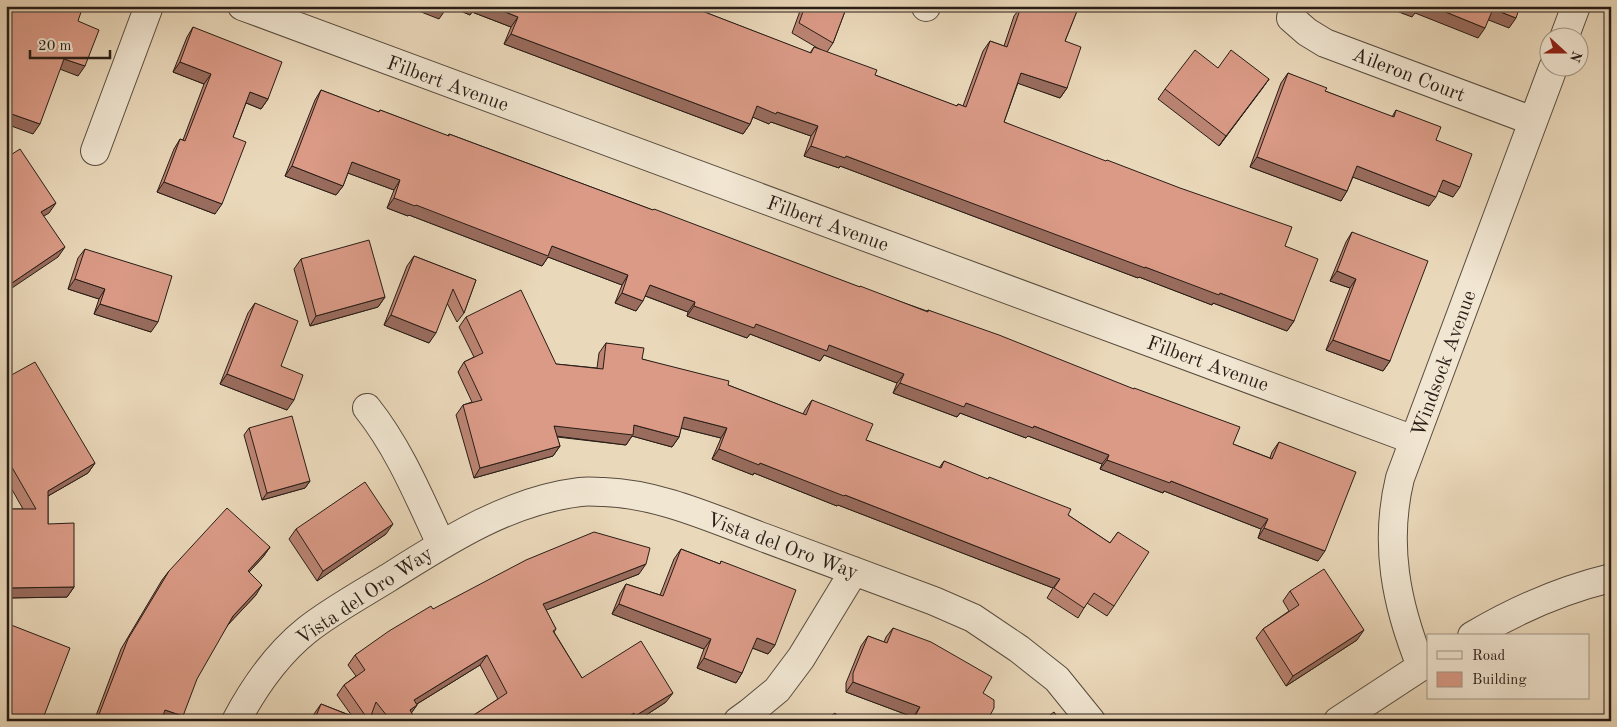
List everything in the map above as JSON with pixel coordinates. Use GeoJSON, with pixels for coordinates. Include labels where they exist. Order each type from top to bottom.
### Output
{"type":"FeatureCollection","features":[{"type":"Feature","properties":{"kind":"street"},"geometry":{"type":"LineString","coordinates":[[95,151],[149,6]]}},
{"type":"Feature","properties":{"kind":"street","name":"Filbert Avenue"},"geometry":{"type":"LineString","coordinates":[[242,6],[1414,440]]}},
{"type":"Feature","properties":{"kind":"street"},"geometry":{"type":"LineString","coordinates":[[1568,28],[1576,6]]}},
{"type":"Feature","properties":{"kind":"street","name":"Aileron Court"},"geometry":{"type":"LineString","coordinates":[[1291,18],[1307,32],[1325,43],[1533,121]]}},
{"type":"Feature","properties":{"kind":"street","name":"Windsock Avenue"},"geometry":{"type":"LineString","coordinates":[[1425,664],[1407,630],[1397,588],[1393,544],[1394,501],[1400,478],[1549,78]]}},
{"type":"Feature","properties":{"kind":"street","name":"Vista del Oro Way"},"geometry":{"type":"LineString","coordinates":[[367,408],[382,426],[393,444],[441,544]]}},
{"type":"Feature","properties":{"kind":"street","name":"Vista del Oro Way"},"geometry":{"type":"LineString","coordinates":[[236,721],[271,666],[308,629],[441,544],[479,523],[510,510],[547,498],[582,491],[620,493],[676,505],[934,601],[973,618],[1020,649],[1057,679],[1091,721]]}},
{"type":"Feature","properties":{"kind":"street"},"geometry":{"type":"LineString","coordinates":[[738,721],[777,690],[801,658],[854,571]]}},
{"type":"Feature","properties":{"kind":"street"},"geometry":{"type":"LineString","coordinates":[[1476,634],[1541,600],[1611,578]]}},
{"type":"Feature","properties":{"kind":"street"},"geometry":{"type":"LineString","coordinates":[[1338,721],[1425,664]]}},
{"type":"Feature","properties":{"kind":"building"},"geometry":{"type":"Polygon","coordinates":[[[8,6],[83,6],[78,21],[99,30],[85,66],[64,59],[40,124],[6,112],[6,12],[8,6]]]}},
{"type":"Feature","properties":{"kind":"building"},"geometry":{"type":"Polygon","coordinates":[[[490,6],[642,6],[653,10],[654,6],[689,6],[811,53],[814,47],[877,70],[875,75],[957,106],[958,104],[966,107],[990,41],[1007,47],[1021,7],[1079,6],[1065,41],[1081,47],[1067,88],[1021,73],[1004,122],[1180,188],[1292,227],[1285,246],[1318,259],[1294,321],[1220,293],[1219,295],[1145,268],[846,156],[845,158],[811,146],[818,126],[777,112],[776,114],[757,106],[750,124],[511,34],[518,17],[490,6]]]}},
{"type":"Feature","properties":{"kind":"building"},"geometry":{"type":"Polygon","coordinates":[[[805,6],[847,6],[833,43],[799,23],[805,6]]]}},
{"type":"Feature","properties":{"kind":"building"},"geometry":{"type":"Polygon","coordinates":[[[1431,6],[1520,6],[1516,18],[1493,9],[1485,28],[1431,6]]]}},
{"type":"Feature","properties":{"kind":"building"},"geometry":{"type":"Polygon","coordinates":[[[193,27],[282,62],[268,99],[250,92],[233,137],[246,142],[222,204],[164,182],[180,139],[185,141],[211,74],[180,62],[193,27]]]}},
{"type":"Feature","properties":{"kind":"building"},"geometry":{"type":"Polygon","coordinates":[[[1195,50],[1218,68],[1231,50],[1269,79],[1226,136],[1165,89],[1195,50]]]}},
{"type":"Feature","properties":{"kind":"building"},"geometry":{"type":"Polygon","coordinates":[[[1288,73],[1327,88],[1325,91],[1394,117],[1396,110],[1441,127],[1436,140],[1472,154],[1460,187],[1443,180],[1436,197],[1357,166],[1347,191],[1257,157],[1288,73]]]}},
{"type":"Feature","properties":{"kind":"building"},"geometry":{"type":"Polygon","coordinates":[[[321,90],[449,136],[449,134],[928,312],[928,310],[999,335],[1134,389],[1240,427],[1233,444],[1272,459],[1279,442],[1356,472],[1325,551],[1264,528],[1268,519],[1171,481],[1170,483],[1107,460],[1109,455],[1034,426],[1033,428],[966,403],[964,407],[900,383],[904,374],[829,345],[827,351],[756,324],[754,328],[694,306],[695,302],[650,285],[643,301],[622,293],[628,275],[552,246],[548,256],[394,198],[400,180],[352,162],[343,186],[292,166],[321,90]]]}},
{"type":"Feature","properties":{"kind":"building"},"geometry":{"type":"Polygon","coordinates":[[[6,129],[12,138],[6,136],[6,129]]]}},
{"type":"Feature","properties":{"kind":"building"},"geometry":{"type":"Polygon","coordinates":[[[20,149],[56,203],[41,212],[65,247],[6,287],[6,247],[9,245],[6,240],[6,158],[20,149]]]}},
{"type":"Feature","properties":{"kind":"building"},"geometry":{"type":"Polygon","coordinates":[[[1352,232],[1428,261],[1390,361],[1333,340],[1356,279],[1337,271],[1352,232]]]}},
{"type":"Feature","properties":{"kind":"building"},"geometry":{"type":"Polygon","coordinates":[[[369,240],[385,297],[316,316],[301,259],[369,240]]]}},
{"type":"Feature","properties":{"kind":"building"},"geometry":{"type":"Polygon","coordinates":[[[85,249],[172,276],[158,322],[100,304],[105,289],[75,279],[85,249]]]}},
{"type":"Feature","properties":{"kind":"building"},"geometry":{"type":"Polygon","coordinates":[[[414,256],[476,280],[464,313],[453,289],[436,333],[391,315],[414,256]]]}},
{"type":"Feature","properties":{"kind":"building"},"geometry":{"type":"Polygon","coordinates":[[[521,290],[556,364],[603,369],[606,343],[644,348],[642,359],[729,381],[728,385],[806,415],[812,400],[873,424],[866,440],[941,468],[944,461],[1071,509],[1068,515],[1110,543],[1118,532],[1149,552],[1114,606],[1094,593],[1084,608],[1054,588],[1060,579],[845,495],[719,449],[727,428],[684,417],[679,437],[634,425],[633,435],[554,426],[560,446],[480,468],[463,405],[482,400],[464,362],[483,353],[466,317],[521,290]]]}},
{"type":"Feature","properties":{"kind":"building"},"geometry":{"type":"Polygon","coordinates":[[[255,303],[298,321],[281,366],[303,375],[294,400],[227,374],[255,303]]]}},
{"type":"Feature","properties":{"kind":"building"},"geometry":{"type":"Polygon","coordinates":[[[35,362],[95,463],[48,491],[48,524],[74,523],[74,587],[6,588],[6,509],[36,509],[6,457],[6,378],[35,362]]]}},
{"type":"Feature","properties":{"kind":"building"},"geometry":{"type":"Polygon","coordinates":[[[292,416],[310,481],[267,493],[249,428],[292,416]]]}},
{"type":"Feature","properties":{"kind":"building"},"geometry":{"type":"Polygon","coordinates":[[[365,482],[393,524],[323,571],[296,529],[365,482]]]}},
{"type":"Feature","properties":{"kind":"building"},"geometry":{"type":"Polygon","coordinates":[[[227,508],[270,547],[248,571],[262,585],[233,616],[197,679],[183,716],[165,710],[161,721],[108,721],[98,717],[128,639],[169,571],[227,508]]]}},
{"type":"Feature","properties":{"kind":"building"},"geometry":{"type":"Polygon","coordinates":[[[594,532],[650,548],[646,564],[543,604],[556,629],[553,631],[582,678],[641,641],[673,693],[635,716],[634,713],[622,721],[465,721],[507,693],[487,655],[414,700],[417,705],[410,710],[416,721],[391,721],[376,702],[369,721],[344,685],[365,670],[355,655],[389,631],[431,606],[433,609],[526,560],[594,532]]]}},
{"type":"Feature","properties":{"kind":"building"},"geometry":{"type":"Polygon","coordinates":[[[681,549],[720,564],[721,561],[796,590],[775,645],[757,638],[742,673],[704,658],[711,639],[619,604],[626,584],[663,596],[681,549]]]}},
{"type":"Feature","properties":{"kind":"building"},"geometry":{"type":"Polygon","coordinates":[[[1324,569],[1364,630],[1293,676],[1263,629],[1299,605],[1290,591],[1324,569]]]}},
{"type":"Feature","properties":{"kind":"building"},"geometry":{"type":"Polygon","coordinates":[[[6,623],[70,648],[42,721],[6,721],[6,623]]]}},
{"type":"Feature","properties":{"kind":"building"},"geometry":{"type":"Polygon","coordinates":[[[893,628],[931,642],[992,677],[983,693],[994,700],[994,708],[987,721],[919,721],[914,718],[920,707],[853,682],[853,673],[868,636],[887,643],[893,628]]]}},
{"type":"Feature","properties":{"kind":"building"},"geometry":{"type":"Polygon","coordinates":[[[321,704],[364,721],[314,721],[321,704]]]}},
{"type":"Feature","properties":{"kind":"building"},"geometry":{"type":"Polygon","coordinates":[[[1054,712],[1060,721],[1042,721],[1054,712]]]}},
{"type":"Feature","properties":{"kind":"building"},"geometry":{"type":"Polygon","coordinates":[[[835,713],[841,721],[825,721],[835,713]]]}}]}
